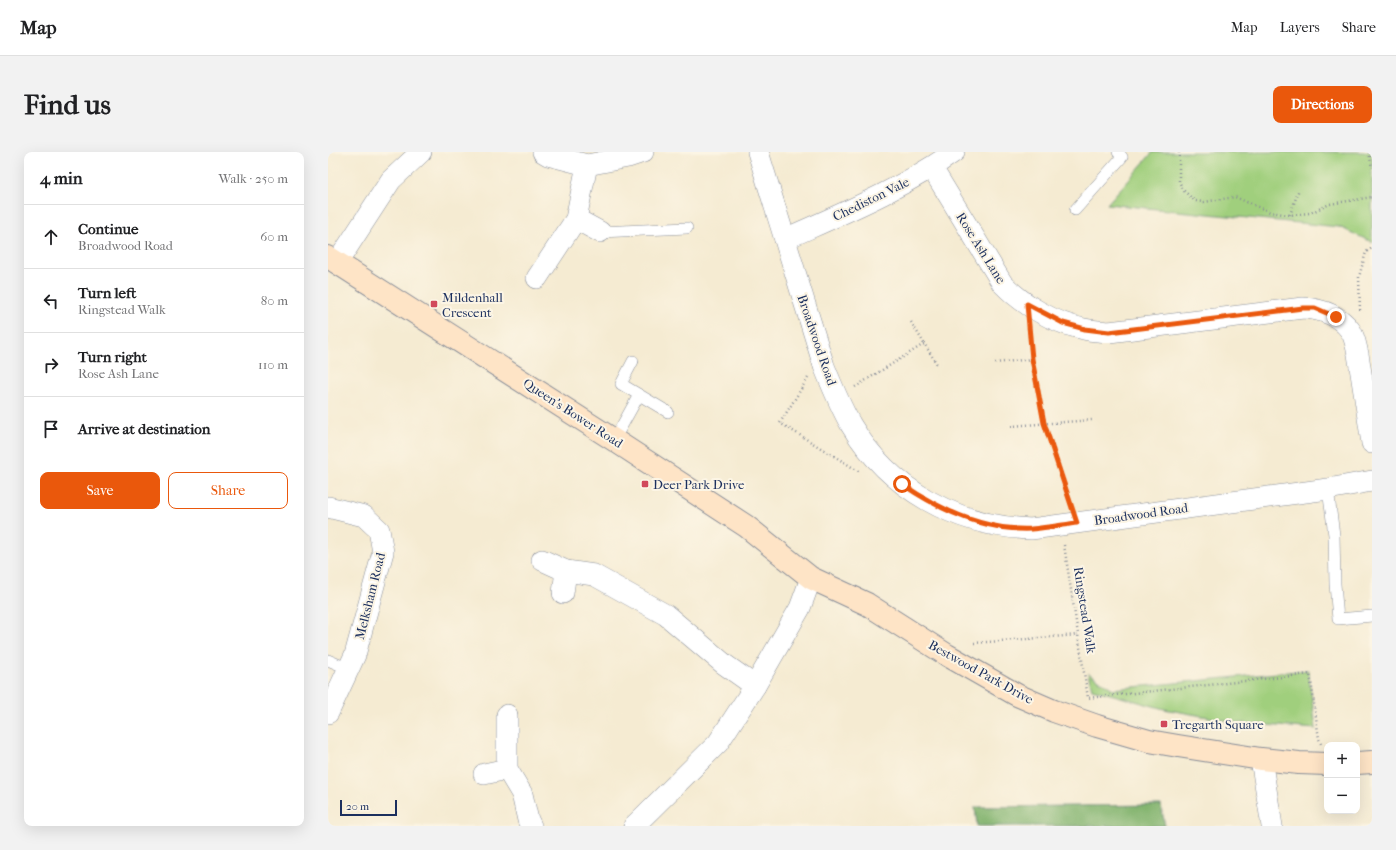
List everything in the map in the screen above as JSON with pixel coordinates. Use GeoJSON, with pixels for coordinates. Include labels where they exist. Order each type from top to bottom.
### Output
{"type":"FeatureCollection","features":[{"type":"Feature","properties":{"kind":"street"},"geometry":{"type":"LineString","coordinates":[[332,260],[391,180],[421,152]]}},
{"type":"Feature","properties":{"kind":"street"},"geometry":{"type":"LineString","coordinates":[[543,152],[548,155],[587,165],[628,157],[643,152]]}},
{"type":"Feature","properties":{"kind":"street","name":"Broadwood Road"},"geometry":{"type":"LineString","coordinates":[[758,152],[824,366],[837,398],[851,425],[883,467],[902,484],[925,499],[964,517],[984,523],[1009,528],[1031,529],[1328,489],[1372,481]]}},
{"type":"Feature","properties":{"kind":"street","name":"Chediston Vale"},"geometry":{"type":"LineString","coordinates":[[785,239],[896,188],[932,168],[954,152]]}},
{"type":"Feature","properties":{"kind":"street"},"geometry":{"type":"LineString","coordinates":[[537,278],[576,219],[587,165]]}},
{"type":"Feature","properties":{"kind":"street","name":"Rose Ash Lane"},"geometry":{"type":"LineString","coordinates":[[932,168],[1002,283],[1013,295],[1063,323],[1085,329],[1109,332],[1303,308],[1315,308],[1336,317],[1350,331],[1355,341],[1372,443]]}},
{"type":"Feature","properties":{"kind":"street"},"geometry":{"type":"LineString","coordinates":[[576,219],[600,232]]}},
{"type":"Feature","properties":{"kind":"street","name":"Queen's Bower Road"},"geometry":{"type":"LineString","coordinates":[[332,260],[746,526],[811,578]]}},
{"type":"Feature","properties":{"kind":"street","name":"Melksham Road"},"geometry":{"type":"LineString","coordinates":[[328,507],[364,516],[379,530],[384,552],[355,655],[328,713]]}},
{"type":"Feature","properties":{"kind":"street"},"geometry":{"type":"LineString","coordinates":[[542,560],[566,571],[594,575],[666,615],[724,664],[755,686]]}},
{"type":"Feature","properties":{"kind":"street"},"geometry":{"type":"LineString","coordinates":[[563,593],[566,571]]}},
{"type":"Feature","properties":{"kind":"street"},"geometry":{"type":"LineString","coordinates":[[645,823],[718,743],[755,686],[800,608],[811,578]]}},
{"type":"Feature","properties":{"kind":"street","name":"Bestwood Park Drive"},"geometry":{"type":"LineString","coordinates":[[811,578],[867,604],[947,655],[1017,695],[1054,711],[1097,726],[1149,741],[1261,759],[1300,763],[1324,755]]}},
{"type":"Feature","properties":{"kind":"street"},"geometry":{"type":"LineString","coordinates":[[507,715],[507,769],[522,794],[528,820],[531,826]]}},
{"type":"Feature","properties":{"kind":"street"},"geometry":{"type":"LineString","coordinates":[[1261,759],[1272,826]]}},
{"type":"Feature","properties":{"kind":"street"},"geometry":{"type":"LineString","coordinates":[[1360,763],[1372,762]]}},
{"type":"Feature","properties":{"kind":"street"},"geometry":{"type":"LineString","coordinates":[[484,774],[507,769]]}},
{"type":"Feature","properties":{"kind":"lane"},"geometry":{"type":"LineString","coordinates":[[1075,210],[1122,157],[1118,152]]}},
{"type":"Feature","properties":{"kind":"lane"},"geometry":{"type":"LineString","coordinates":[[600,232],[687,228]]}},
{"type":"Feature","properties":{"kind":"lane"},"geometry":{"type":"LineString","coordinates":[[633,361],[621,384],[668,412]]}},
{"type":"Feature","properties":{"kind":"lane"},"geometry":{"type":"LineString","coordinates":[[614,440],[639,395]]}},
{"type":"Feature","properties":{"kind":"lane"},"geometry":{"type":"LineString","coordinates":[[1328,489],[1334,535],[1335,584],[1338,619],[1372,616]]}},
{"type":"Feature","properties":{"kind":"lane"},"geometry":{"type":"LineString","coordinates":[[328,660],[349,669]]}},
{"type":"Feature","properties":{"kind":"path"},"geometry":{"type":"LineString","coordinates":[[1179,152],[1179,181],[1183,190],[1195,201],[1204,202],[1235,197],[1270,212],[1290,215],[1310,213],[1330,204],[1372,196]]}},
{"type":"Feature","properties":{"kind":"path"},"geometry":{"type":"LineString","coordinates":[[1368,152],[1372,168]]}},
{"type":"Feature","properties":{"kind":"path"},"geometry":{"type":"LineString","coordinates":[[1290,215],[1299,189]]}},
{"type":"Feature","properties":{"kind":"path"},"geometry":{"type":"LineString","coordinates":[[1350,331],[1360,325],[1359,277],[1366,252],[1372,248]]}},
{"type":"Feature","properties":{"kind":"path","name":"Ringstead Walk"},"geometry":{"type":"LineString","coordinates":[[1027,304],[1032,359],[1044,423],[1069,524],[1078,635],[1088,698],[1310,674],[1320,739],[1324,755]]}},
{"type":"Feature","properties":{"kind":"path"},"geometry":{"type":"LineString","coordinates":[[911,322],[938,366]]}},
{"type":"Feature","properties":{"kind":"path"},"geometry":{"type":"LineString","coordinates":[[837,398],[924,344]]}},
{"type":"Feature","properties":{"kind":"path"},"geometry":{"type":"LineString","coordinates":[[995,363],[1032,359]]}},
{"type":"Feature","properties":{"kind":"path"},"geometry":{"type":"LineString","coordinates":[[824,366],[812,372],[780,423],[869,478],[883,467]]}},
{"type":"Feature","properties":{"kind":"path"},"geometry":{"type":"LineString","coordinates":[[1011,426],[1092,420]]}},
{"type":"Feature","properties":{"kind":"path"},"geometry":{"type":"LineString","coordinates":[[974,643],[1078,635]]}},
{"type":"Feature","properties":{"kind":"green space"},"geometry":{"type":"Polygon","coordinates":[[[1153,152],[1372,152],[1372,242],[1339,227],[1107,204],[1153,152]]]}},
{"type":"Feature","properties":{"kind":"green space"},"geometry":{"type":"Polygon","coordinates":[[[1308,670],[1316,729],[1241,723],[1164,709],[1092,689],[1088,673],[1113,689],[1308,670]]]}},
{"type":"Feature","properties":{"kind":"green space"},"geometry":{"type":"Polygon","coordinates":[[[1161,805],[1165,826],[977,826],[975,807],[1161,805]]]}},
{"type":"Feature","properties":{"kind":"place","name":"Mildenhall Crescent"},"geometry":{"type":"Point","coordinates":[434,304]}},
{"type":"Feature","properties":{"kind":"place","name":"Deer Park Drive"},"geometry":{"type":"Point","coordinates":[645,484]}},
{"type":"Feature","properties":{"kind":"place","name":"Tregarth Square"},"geometry":{"type":"Point","coordinates":[1164,724]}},
{"type":"Feature","properties":{"kind":"route"},"geometry":{"type":"LineString","coordinates":[[902,484],[925,499],[946,510],[984,523],[1009,528],[1031,529],[1077,523],[1044,423],[1032,359],[1027,304],[1063,323],[1085,329],[1109,332],[1303,308],[1315,308],[1336,317]]}}]}
